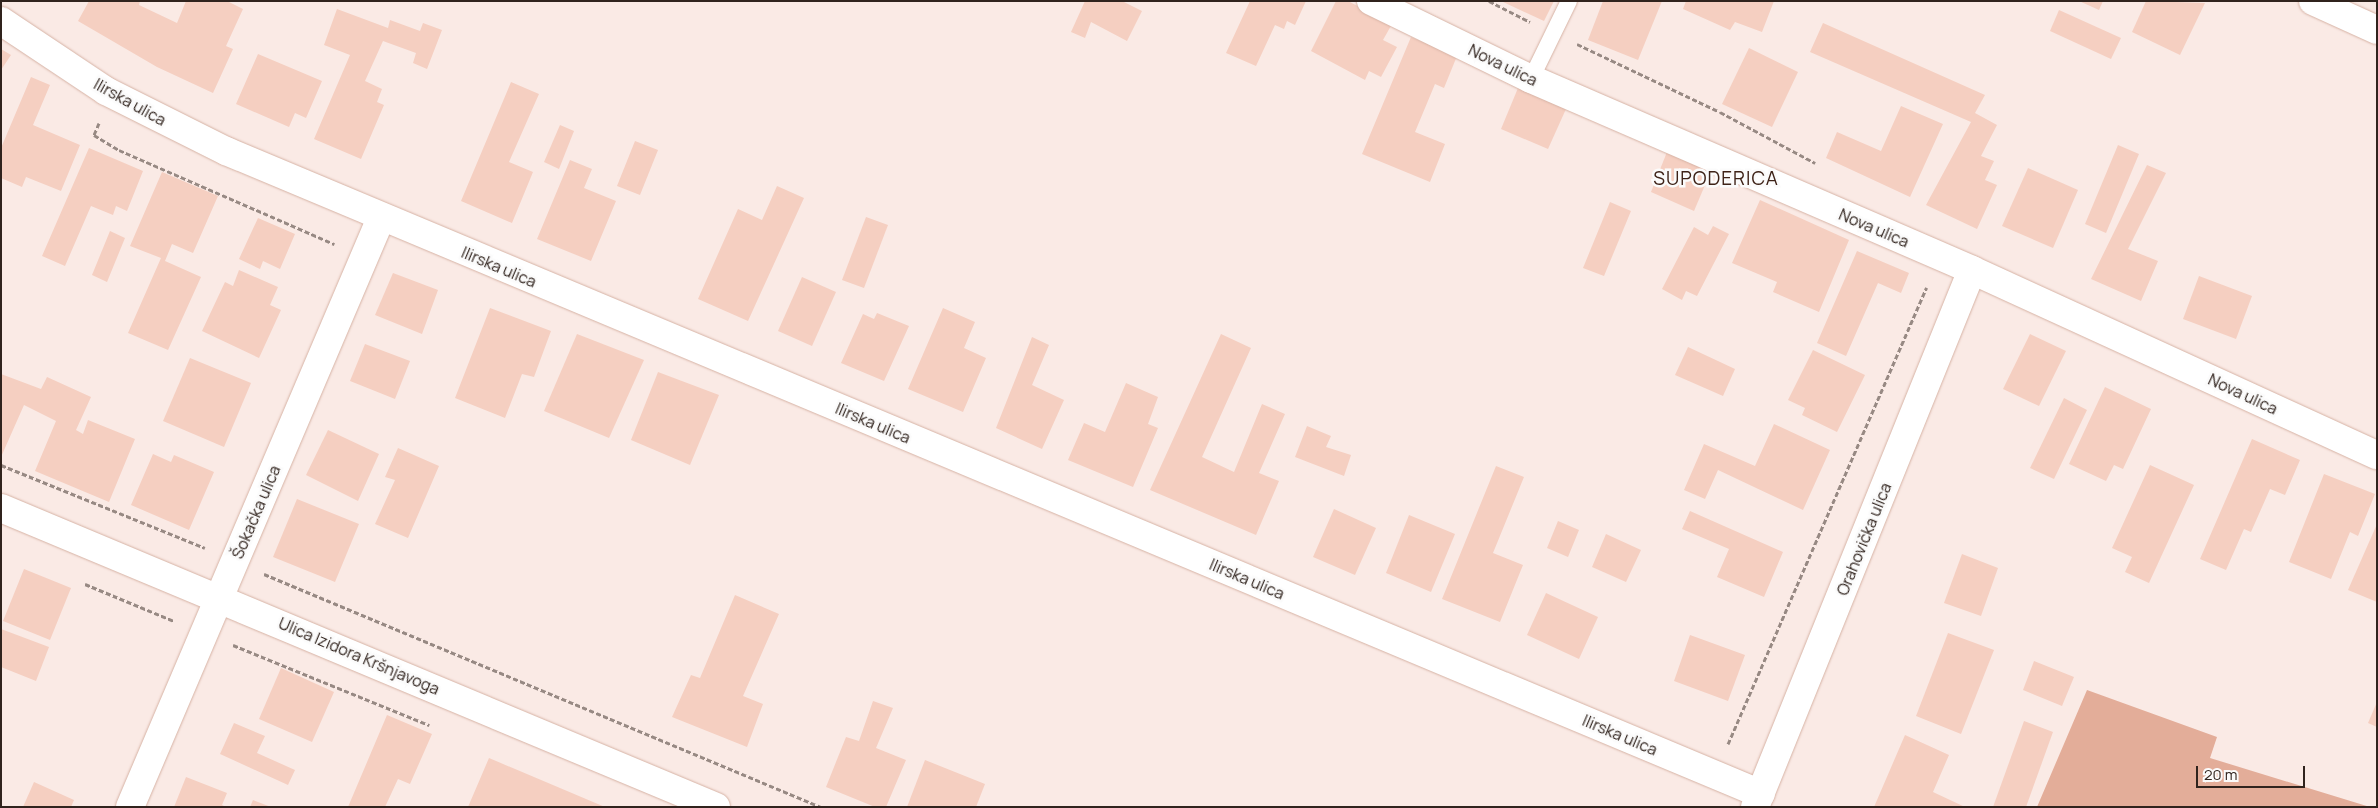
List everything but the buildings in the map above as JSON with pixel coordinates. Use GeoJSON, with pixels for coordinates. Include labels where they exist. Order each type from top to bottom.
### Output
{"type":"FeatureCollection","features":[{"type":"Feature","properties":{"kind":"street","name":"Nova ulica"},"geometry":{"type":"LineString","coordinates":[[1371,1],[1531,79],[1972,270],[2377,455]]}},
{"type":"Feature","properties":{"kind":"street"},"geometry":{"type":"LineString","coordinates":[[2313,1],[2377,30]]}},
{"type":"Feature","properties":{"kind":"street","name":"Ilirska ulica"},"geometry":{"type":"LineString","coordinates":[[1,21],[116,97],[226,151],[381,218],[1715,775],[1758,800]]}},
{"type":"Feature","properties":{"kind":"street","name":"Šokačka ulica"},"geometry":{"type":"LineString","coordinates":[[130,807],[381,218]]}},
{"type":"Feature","properties":{"kind":"street","name":"Orahovička ulica"},"geometry":{"type":"LineString","coordinates":[[1758,800],[1972,270]]}},
{"type":"Feature","properties":{"kind":"street","name":"Ulica Izidora Kršnjavoga"},"geometry":{"type":"LineString","coordinates":[[1,508],[192,586],[716,807]]}},
{"type":"Feature","properties":{"kind":"lane"},"geometry":{"type":"LineString","coordinates":[[1531,79],[1569,1]]}},
{"type":"Feature","properties":{"kind":"path"},"geometry":{"type":"LineString","coordinates":[[116,97],[94,135],[119,150],[334,244],[331,252]]}},
{"type":"Feature","properties":{"kind":"path"},"geometry":{"type":"LineString","coordinates":[[1715,775],[1940,257]]}},
{"type":"Feature","properties":{"kind":"path"},"geometry":{"type":"LineString","coordinates":[[1,465],[207,549]]}},
{"type":"Feature","properties":{"kind":"path"},"geometry":{"type":"LineString","coordinates":[[173,631],[211,540]]}},
{"type":"Feature","properties":{"kind":"path"},"geometry":{"type":"LineString","coordinates":[[235,562],[821,807]]}},
{"type":"Feature","properties":{"kind":"path"},"geometry":{"type":"LineString","coordinates":[[85,584],[177,622]]}},
{"type":"Feature","properties":{"kind":"path"},"geometry":{"type":"LineString","coordinates":[[205,633],[436,728]]}},
{"type":"Feature","properties":{"kind":"shaded area"},"geometry":{"type":"Polygon","coordinates":[[[2087,690],[2217,737],[2210,758],[2370,807],[2037,807],[2087,690]]]}},
{"type":"Feature","properties":{"kind":"district","name":"SUPODERICA"},"geometry":{"type":"Point","coordinates":[1716,179]}}]}
